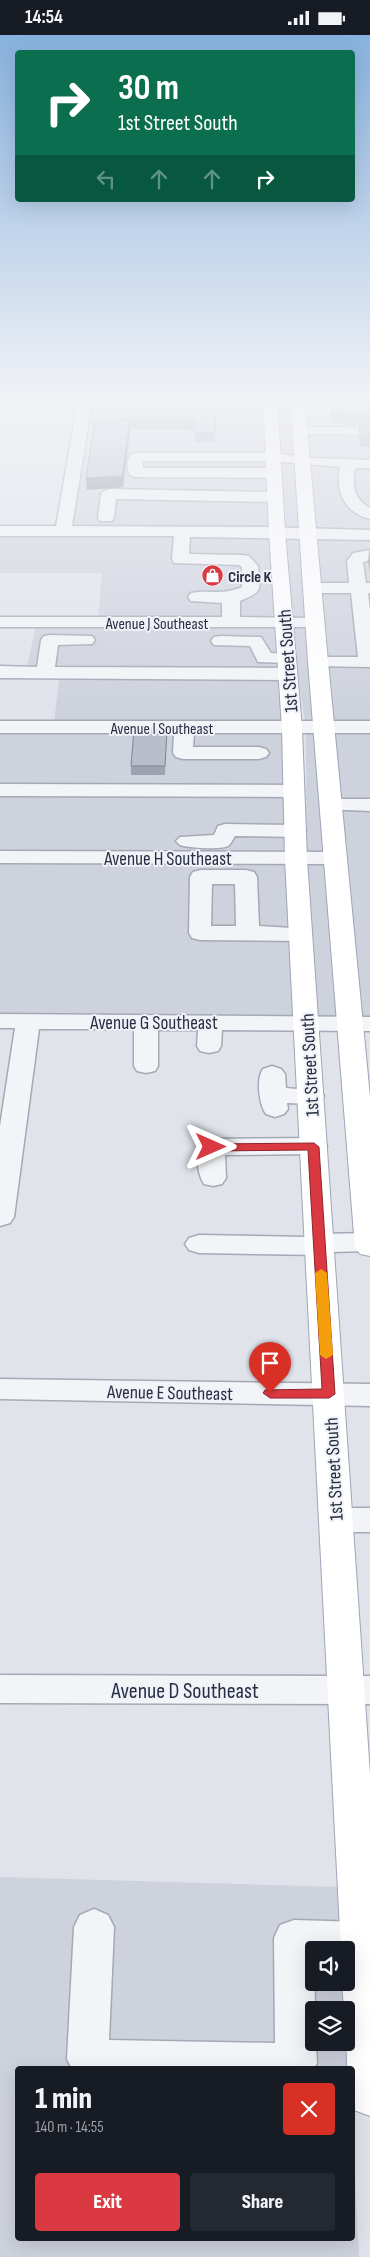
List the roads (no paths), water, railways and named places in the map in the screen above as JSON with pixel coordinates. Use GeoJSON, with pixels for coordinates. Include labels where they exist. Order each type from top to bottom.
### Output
{"type":"FeatureCollection","features":[{"type":"Feature","properties":{"kind":"main road","name":"1st Street South"},"geometry":{"type":"LineString","coordinates":[[275,499],[292,728],[296,859],[336,1520],[358,1690],[363,1924],[356,2022],[370,2095]]}},
{"type":"Feature","properties":{"kind":"main road","name":"1st Street South"},"geometry":{"type":"LineString","coordinates":[[306,499],[335,858],[361,1024],[370,1247]]}},
{"type":"Feature","properties":{"kind":"street"},"geometry":{"type":"LineString","coordinates":[[65,524],[69,499]]}},
{"type":"Feature","properties":{"kind":"street"},"geometry":{"type":"LineString","coordinates":[[102,525],[108,499]]}},
{"type":"Feature","properties":{"kind":"street"},"geometry":{"type":"LineString","coordinates":[[119,499],[216,544],[281,578]]}},
{"type":"Feature","properties":{"kind":"street"},"geometry":{"type":"LineString","coordinates":[[216,544],[242,509],[270,499]]}},
{"type":"Feature","properties":{"kind":"street"},"geometry":{"type":"LineString","coordinates":[[349,499],[354,506],[370,514]]}},
{"type":"Feature","properties":{"kind":"street"},"geometry":{"type":"LineString","coordinates":[[216,544],[242,509]]}},
{"type":"Feature","properties":{"kind":"street"},"geometry":{"type":"LineString","coordinates":[[0,516],[65,524],[102,525],[216,544],[277,532],[308,535],[370,535]]}},
{"type":"Feature","properties":{"kind":"street"},"geometry":{"type":"LineString","coordinates":[[0,531],[65,524]]}},
{"type":"Feature","properties":{"kind":"street"},"geometry":{"type":"LineString","coordinates":[[216,544],[251,590]]}},
{"type":"Feature","properties":{"kind":"street"},"geometry":{"type":"LineString","coordinates":[[318,662],[369,662],[365,595],[356,559],[370,555]]}},
{"type":"Feature","properties":{"kind":"street"},"geometry":{"type":"LineString","coordinates":[[197,597],[230,598],[281,578]]}},
{"type":"Feature","properties":{"kind":"street"},"geometry":{"type":"LineString","coordinates":[[312,588],[365,595]]}},
{"type":"Feature","properties":{"kind":"street"},"geometry":{"type":"LineString","coordinates":[[230,598],[231,623]]}},
{"type":"Feature","properties":{"kind":"street","name":"Avenue J Southeast"},"geometry":{"type":"LineString","coordinates":[[0,622],[315,623]]}},
{"type":"Feature","properties":{"kind":"street"},"geometry":{"type":"LineString","coordinates":[[45,672],[50,640],[99,640]]}},
{"type":"Feature","properties":{"kind":"street"},"geometry":{"type":"LineString","coordinates":[[206,641],[255,641],[259,645],[264,658],[288,666]]}},
{"type":"Feature","properties":{"kind":"street"},"geometry":{"type":"LineString","coordinates":[[0,672],[288,666]]}},
{"type":"Feature","properties":{"kind":"street","name":"Avenue I Southeast"},"geometry":{"type":"LineString","coordinates":[[0,727],[370,727]]}},
{"type":"Feature","properties":{"kind":"street"},"geometry":{"type":"LineString","coordinates":[[184,728],[183,753],[259,753]]}},
{"type":"Feature","properties":{"kind":"street"},"geometry":{"type":"LineString","coordinates":[[0,790],[294,791]]}},
{"type":"Feature","properties":{"kind":"street"},"geometry":{"type":"LineString","coordinates":[[330,805],[370,805]]}},
{"type":"Feature","properties":{"kind":"street"},"geometry":{"type":"LineString","coordinates":[[181,858],[182,841],[221,841],[225,836],[224,830],[295,831]]}},
{"type":"Feature","properties":{"kind":"street","name":"Avenue H Southeast"},"geometry":{"type":"LineString","coordinates":[[0,857],[181,858],[215,868],[296,859],[335,858]]}},
{"type":"Feature","properties":{"kind":"street"},"geometry":{"type":"LineString","coordinates":[[248,934],[246,877],[215,868],[201,877],[200,933],[248,934],[301,934]]}},
{"type":"Feature","properties":{"kind":"street","name":"Avenue G Southeast"},"geometry":{"type":"LineString","coordinates":[[0,1021],[361,1024]]}},
{"type":"Feature","properties":{"kind":"street"},"geometry":{"type":"LineString","coordinates":[[0,1217],[28,1021]]}},
{"type":"Feature","properties":{"kind":"street"},"geometry":{"type":"LineString","coordinates":[[146,1022],[146,1066]]}},
{"type":"Feature","properties":{"kind":"street"},"geometry":{"type":"LineString","coordinates":[[209,1047],[210,1023]]}},
{"type":"Feature","properties":{"kind":"street"},"geometry":{"type":"LineString","coordinates":[[274,1093],[311,1096]]}},
{"type":"Feature","properties":{"kind":"street"},"geometry":{"type":"LineString","coordinates":[[213,1178],[209,1139],[314,1147]]}},
{"type":"Feature","properties":{"kind":"street"},"geometry":{"type":"LineString","coordinates":[[199,1244],[320,1244],[370,1241]]}},
{"type":"Feature","properties":{"kind":"street","name":"Avenue E Southeast"},"geometry":{"type":"LineString","coordinates":[[0,1389],[370,1395]]}},
{"type":"Feature","properties":{"kind":"street"},"geometry":{"type":"LineString","coordinates":[[336,1520],[370,1520]]}},
{"type":"Feature","properties":{"kind":"street","name":"Avenue D Southeast"},"geometry":{"type":"LineString","coordinates":[[0,1689],[358,1690]]}},
{"type":"Feature","properties":{"kind":"street"},"geometry":{"type":"LineString","coordinates":[[94,1927],[88,2059],[296,2063],[304,2020],[294,1938],[363,1924]]}},
{"type":"Feature","properties":{"kind":"place","name":"Circle K"},"geometry":{"type":"Point","coordinates":[212,576]}}]}
